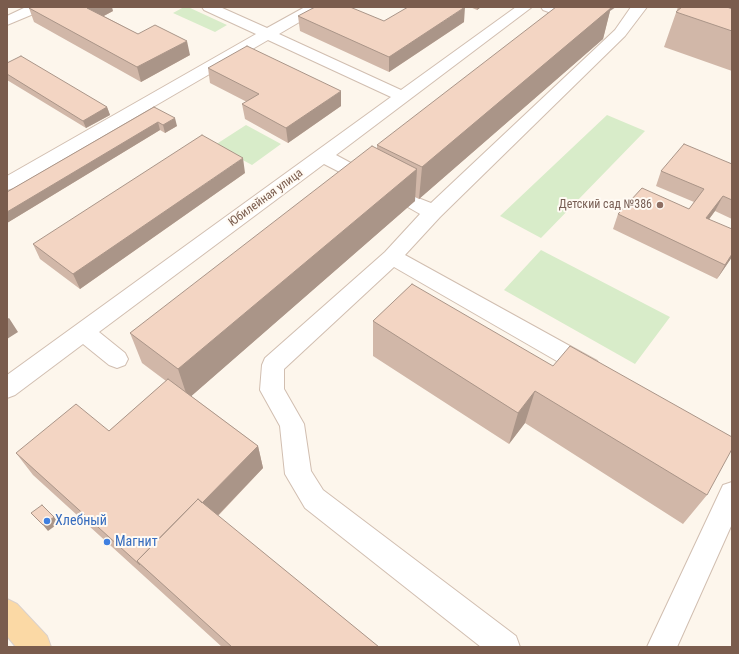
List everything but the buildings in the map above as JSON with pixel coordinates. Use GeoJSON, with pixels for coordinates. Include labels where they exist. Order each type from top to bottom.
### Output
{"type":"FeatureCollection","features":[{"type":"Feature","properties":{"kind":"main road"},"geometry":{"type":"LineString","coordinates":[[7,614],[36,647]]}},
{"type":"Feature","properties":{"kind":"street"},"geometry":{"type":"LineString","coordinates":[[7,21],[38,7]]}},
{"type":"Feature","properties":{"kind":"street"},"geometry":{"type":"LineString","coordinates":[[209,7],[403,97]]}},
{"type":"Feature","properties":{"kind":"street"},"geometry":{"type":"LineString","coordinates":[[7,184],[315,7]]}},
{"type":"Feature","properties":{"kind":"street","name":"Юбилейная улица"},"geometry":{"type":"LineString","coordinates":[[7,388],[525,7]]}},
{"type":"Feature","properties":{"kind":"street"},"geometry":{"type":"LineString","coordinates":[[548,7],[608,28]]}},
{"type":"Feature","properties":{"kind":"street"},"geometry":{"type":"LineString","coordinates":[[505,647],[314,498],[298,474],[292,424],[272,390],[273,364],[392,256],[423,207],[608,28],[640,7]]}},
{"type":"Feature","properties":{"kind":"street"},"geometry":{"type":"LineString","coordinates":[[323,156],[369,180]]}},
{"type":"Feature","properties":{"kind":"street"},"geometry":{"type":"LineString","coordinates":[[392,256],[607,378]]}},
{"type":"Feature","properties":{"kind":"street"},"geometry":{"type":"LineString","coordinates":[[83,332],[117,359]]}},
{"type":"Feature","properties":{"kind":"street"},"geometry":{"type":"LineString","coordinates":[[662,647],[732,494]]}},
{"type":"Feature","properties":{"kind":"green space"},"geometry":{"type":"Polygon","coordinates":[[[184,7],[188,7],[227,25],[215,32],[173,13],[184,7]]]}},
{"type":"Feature","properties":{"kind":"green space"},"geometry":{"type":"Polygon","coordinates":[[[607,115],[645,131],[541,238],[500,216],[607,115]]]}},
{"type":"Feature","properties":{"kind":"green space"},"geometry":{"type":"Polygon","coordinates":[[[246,125],[281,144],[252,165],[215,145],[246,125]]]}},
{"type":"Feature","properties":{"kind":"green space"},"geometry":{"type":"Polygon","coordinates":[[[541,250],[670,317],[635,364],[504,290],[541,250]]]}},
{"type":"Feature","properties":{"kind":"place","name":"Детский сад №386"},"geometry":{"type":"Point","coordinates":[660,205]}},
{"type":"Feature","properties":{"kind":"place","name":"Хлебный"},"geometry":{"type":"Point","coordinates":[47,521]}},
{"type":"Feature","properties":{"kind":"place","name":"Магнит"},"geometry":{"type":"Point","coordinates":[107,542]}}]}
